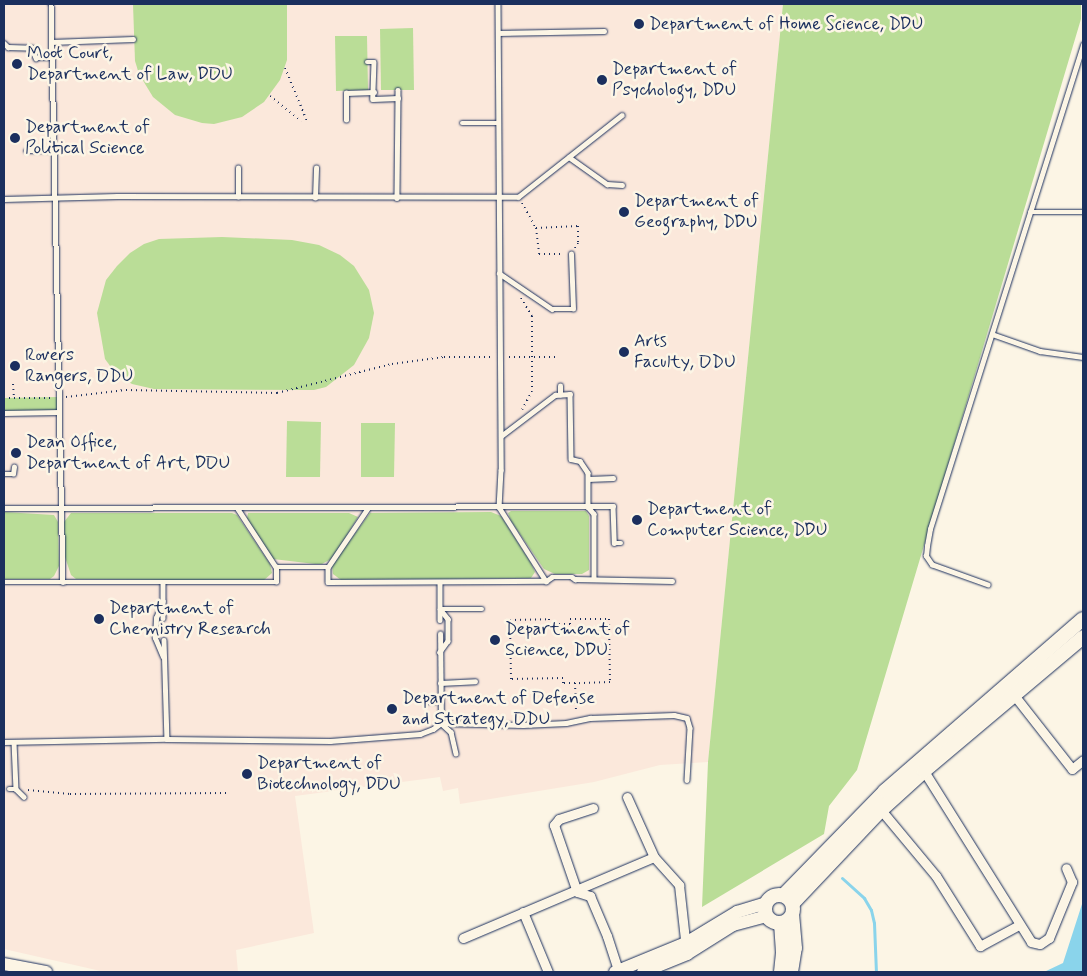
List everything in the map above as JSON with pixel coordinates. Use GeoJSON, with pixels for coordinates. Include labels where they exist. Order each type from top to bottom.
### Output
{"type":"FeatureCollection","features":[{"type":"Feature","properties":{"kind":"main road"},"geometry":{"type":"LineString","coordinates":[[766,910],[773,922],[787,910],[921,766],[1083,618]]}},
{"type":"Feature","properties":{"kind":"main road"},"geometry":{"type":"LineString","coordinates":[[781,972],[787,910],[885,791],[1014,696],[1083,637]]}},
{"type":"Feature","properties":{"kind":"main road"},"geometry":{"type":"LineString","coordinates":[[618,972],[687,948],[766,910],[772,896],[787,910],[794,948],[791,972]]}},
{"type":"Feature","properties":{"kind":"main road"},"geometry":{"type":"LineString","coordinates":[[643,972],[660,968],[687,948]]}},
{"type":"Feature","properties":{"kind":"main road"},"geometry":{"type":"LineString","coordinates":[[4,964],[46,972]]}},
{"type":"Feature","properties":{"kind":"street"},"geometry":{"type":"LineString","coordinates":[[1014,696],[1072,770],[1083,760]]}},
{"type":"Feature","properties":{"kind":"street"},"geometry":{"type":"LineString","coordinates":[[921,766],[1031,942],[1040,944],[1049,938],[1072,882],[1066,868]]}},
{"type":"Feature","properties":{"kind":"street"},"geometry":{"type":"LineString","coordinates":[[627,797],[654,857],[679,885],[687,948]]}},
{"type":"Feature","properties":{"kind":"street"},"geometry":{"type":"LineString","coordinates":[[593,808],[555,821],[554,826],[576,890],[590,896],[607,936],[618,972]]}},
{"type":"Feature","properties":{"kind":"street"},"geometry":{"type":"LineString","coordinates":[[881,810],[936,876],[980,946],[1019,925]]}},
{"type":"Feature","properties":{"kind":"street"},"geometry":{"type":"LineString","coordinates":[[463,938],[654,857]]}},
{"type":"Feature","properties":{"kind":"street"},"geometry":{"type":"LineString","coordinates":[[523,912],[548,972]]}},
{"type":"Feature","properties":{"kind":"lane"},"geometry":{"type":"LineString","coordinates":[[51,4],[63,582]]}},
{"type":"Feature","properties":{"kind":"lane"},"geometry":{"type":"LineString","coordinates":[[498,4],[499,507],[546,581]]}},
{"type":"Feature","properties":{"kind":"lane"},"geometry":{"type":"LineString","coordinates":[[498,33],[604,31]]}},
{"type":"Feature","properties":{"kind":"lane"},"geometry":{"type":"LineString","coordinates":[[52,42],[133,39]]}},
{"type":"Feature","properties":{"kind":"lane"},"geometry":{"type":"LineString","coordinates":[[4,43],[8,48],[32,48],[36,58],[52,58]]}},
{"type":"Feature","properties":{"kind":"lane"},"geometry":{"type":"LineString","coordinates":[[988,586],[932,565],[926,556],[930,529],[1083,45]]}},
{"type":"Feature","properties":{"kind":"lane"},"geometry":{"type":"LineString","coordinates":[[368,62],[374,62],[374,99],[398,98]]}},
{"type":"Feature","properties":{"kind":"lane"},"geometry":{"type":"LineString","coordinates":[[397,198],[398,90]]}},
{"type":"Feature","properties":{"kind":"lane"},"geometry":{"type":"LineString","coordinates":[[346,120],[346,92],[374,92]]}},
{"type":"Feature","properties":{"kind":"lane"},"geometry":{"type":"LineString","coordinates":[[4,199],[238,197],[498,199],[518,197],[622,116]]}},
{"type":"Feature","properties":{"kind":"lane"},"geometry":{"type":"LineString","coordinates":[[462,123],[498,123]]}},
{"type":"Feature","properties":{"kind":"lane"},"geometry":{"type":"LineString","coordinates":[[26,151],[54,150]]}},
{"type":"Feature","properties":{"kind":"lane"},"geometry":{"type":"LineString","coordinates":[[569,157],[607,184],[622,185]]}},
{"type":"Feature","properties":{"kind":"lane"},"geometry":{"type":"LineString","coordinates":[[238,168],[238,197]]}},
{"type":"Feature","properties":{"kind":"lane"},"geometry":{"type":"LineString","coordinates":[[315,198],[316,168]]}},
{"type":"Feature","properties":{"kind":"lane"},"geometry":{"type":"LineString","coordinates":[[1030,212],[1083,212]]}},
{"type":"Feature","properties":{"kind":"lane"},"geometry":{"type":"LineString","coordinates":[[499,273],[552,310],[560,312],[573,309],[571,254]]}},
{"type":"Feature","properties":{"kind":"lane"},"geometry":{"type":"LineString","coordinates":[[992,334],[1040,350],[1083,357]]}},
{"type":"Feature","properties":{"kind":"lane"},"geometry":{"type":"LineString","coordinates":[[560,386],[560,395]]}},
{"type":"Feature","properties":{"kind":"lane"},"geometry":{"type":"LineString","coordinates":[[500,436],[555,395],[570,394],[572,459],[580,461],[588,472],[588,507],[594,514],[594,578]]}},
{"type":"Feature","properties":{"kind":"lane"},"geometry":{"type":"LineString","coordinates":[[4,413],[59,412]]}},
{"type":"Feature","properties":{"kind":"lane"},"geometry":{"type":"LineString","coordinates":[[4,474],[13,474],[14,467]]}},
{"type":"Feature","properties":{"kind":"lane"},"geometry":{"type":"LineString","coordinates":[[588,479],[613,478]]}},
{"type":"Feature","properties":{"kind":"lane"},"geometry":{"type":"LineString","coordinates":[[4,508],[61,510],[614,506],[614,543],[620,543]]}},
{"type":"Feature","properties":{"kind":"lane"},"geometry":{"type":"LineString","coordinates":[[4,582],[276,582],[276,567],[238,508]]}},
{"type":"Feature","properties":{"kind":"lane"},"geometry":{"type":"LineString","coordinates":[[368,508],[328,567],[328,582],[440,583],[546,581],[552,577],[672,581]]}},
{"type":"Feature","properties":{"kind":"lane"},"geometry":{"type":"LineString","coordinates":[[276,567],[328,567]]}},
{"type":"Feature","properties":{"kind":"lane"},"geometry":{"type":"LineString","coordinates":[[302,567],[303,573]]}},
{"type":"Feature","properties":{"kind":"lane"},"geometry":{"type":"LineString","coordinates":[[162,583],[163,618]]}},
{"type":"Feature","properties":{"kind":"lane"},"geometry":{"type":"LineString","coordinates":[[440,583],[440,620]]}},
{"type":"Feature","properties":{"kind":"lane"},"geometry":{"type":"LineString","coordinates":[[163,601],[156,618],[155,638],[164,661]]}},
{"type":"Feature","properties":{"kind":"lane"},"geometry":{"type":"LineString","coordinates":[[440,609],[482,609]]}},
{"type":"Feature","properties":{"kind":"lane"},"geometry":{"type":"LineString","coordinates":[[440,609],[448,619],[448,641],[440,653]]}},
{"type":"Feature","properties":{"kind":"lane"},"geometry":{"type":"LineString","coordinates":[[440,634],[441,723],[451,732],[456,753]]}},
{"type":"Feature","properties":{"kind":"lane"},"geometry":{"type":"LineString","coordinates":[[164,640],[167,739]]}},
{"type":"Feature","properties":{"kind":"lane"},"geometry":{"type":"LineString","coordinates":[[440,683],[475,681]]}},
{"type":"Feature","properties":{"kind":"lane"},"geometry":{"type":"LineString","coordinates":[[426,702],[440,702]]}},
{"type":"Feature","properties":{"kind":"lane"},"geometry":{"type":"LineString","coordinates":[[4,742],[167,739],[330,741],[396,739],[420,734],[433,729],[441,723],[523,725],[674,715],[687,718],[690,728],[687,780]]}},
{"type":"Feature","properties":{"kind":"lane"},"geometry":{"type":"LineString","coordinates":[[246,746],[247,740]]}},
{"type":"Feature","properties":{"kind":"lane"},"geometry":{"type":"LineString","coordinates":[[14,742],[16,789],[24,797]]}},
{"type":"Feature","properties":{"kind":"lane"},"geometry":{"type":"LineString","coordinates":[[9,789],[16,789]]}},
{"type":"Feature","properties":{"kind":"path"},"geometry":{"type":"LineString","coordinates":[[284,68],[307,120]]}},
{"type":"Feature","properties":{"kind":"path"},"geometry":{"type":"LineString","coordinates":[[270,96],[301,121]]}},
{"type":"Feature","properties":{"kind":"path"},"geometry":{"type":"LineString","coordinates":[[518,197],[536,228],[539,254],[571,254],[578,243],[578,226],[536,228]]}},
{"type":"Feature","properties":{"kind":"path"},"geometry":{"type":"LineString","coordinates":[[511,281],[532,316],[532,391],[512,427]]}},
{"type":"Feature","properties":{"kind":"path"},"geometry":{"type":"LineString","coordinates":[[4,398],[58,398],[126,390],[277,393],[392,364],[444,356],[500,358],[557,357]]}},
{"type":"Feature","properties":{"kind":"path"},"geometry":{"type":"LineString","coordinates":[[13,384],[14,398]]}},
{"type":"Feature","properties":{"kind":"path"},"geometry":{"type":"LineString","coordinates":[[610,618],[610,682],[575,683],[563,683],[563,678],[511,679],[510,620],[549,619],[549,624],[570,624],[570,619],[610,618]]}},
{"type":"Feature","properties":{"kind":"path"},"geometry":{"type":"LineString","coordinates":[[575,683],[576,720]]}},
{"type":"Feature","properties":{"kind":"path"},"geometry":{"type":"LineString","coordinates":[[16,789],[70,794],[229,793]]}},
{"type":"Feature","properties":{"kind":"shaded area"},"geometry":{"type":"Polygon","coordinates":[[[4,4],[783,4],[708,762],[660,765],[594,782],[460,804],[458,788],[443,791],[440,777],[295,796],[314,933],[236,950],[238,972],[105,972],[4,949],[4,4]]]}},
{"type":"Feature","properties":{"kind":"green space"},"geometry":{"type":"Polygon","coordinates":[[[133,4],[287,4],[287,60],[280,80],[264,102],[242,117],[214,124],[202,123],[175,115],[153,97],[139,74],[135,61],[133,4]]]}},
{"type":"Feature","properties":{"kind":"green space"},"geometry":{"type":"Polygon","coordinates":[[[783,4],[1081,4],[1081,19],[857,770],[829,806],[824,834],[702,907],[708,762],[783,4]]]}},
{"type":"Feature","properties":{"kind":"green space"},"geometry":{"type":"Polygon","coordinates":[[[413,28],[414,90],[381,90],[380,29],[413,28]]]}},
{"type":"Feature","properties":{"kind":"green space"},"geometry":{"type":"Polygon","coordinates":[[[335,36],[367,36],[368,90],[336,91],[335,36]]]}},
{"type":"Feature","properties":{"kind":"green space"},"geometry":{"type":"Polygon","coordinates":[[[222,237],[292,240],[319,245],[340,255],[354,266],[369,290],[374,313],[369,338],[354,365],[326,387],[314,390],[154,389],[132,384],[116,374],[105,359],[97,313],[106,280],[130,253],[144,244],[159,239],[222,237]]]}},
{"type":"Feature","properties":{"kind":"green space"},"geometry":{"type":"Polygon","coordinates":[[[58,397],[59,412],[4,413],[4,398],[58,397]]]}},
{"type":"Feature","properties":{"kind":"green space"},"geometry":{"type":"Polygon","coordinates":[[[287,421],[321,422],[320,477],[286,477],[287,421]]]}},
{"type":"Feature","properties":{"kind":"green space"},"geometry":{"type":"Polygon","coordinates":[[[361,423],[395,423],[394,477],[361,477],[361,423]]]}},
{"type":"Feature","properties":{"kind":"green space"},"geometry":{"type":"Polygon","coordinates":[[[511,511],[586,511],[589,516],[589,570],[582,574],[555,574],[544,569],[511,521],[508,513],[511,511]]]}},
{"type":"Feature","properties":{"kind":"green space"},"geometry":{"type":"Polygon","coordinates":[[[4,512],[54,515],[58,522],[59,566],[54,576],[50,579],[4,579],[4,512]]]}},
{"type":"Feature","properties":{"kind":"green space"},"geometry":{"type":"Polygon","coordinates":[[[491,512],[501,516],[531,563],[535,572],[531,578],[341,580],[333,574],[332,565],[370,513],[491,512]]]}},
{"type":"Feature","properties":{"kind":"green space"},"geometry":{"type":"Polygon","coordinates":[[[71,513],[232,513],[237,515],[270,564],[272,573],[263,581],[76,579],[71,575],[65,557],[64,522],[71,513]]]}},
{"type":"Feature","properties":{"kind":"green space"},"geometry":{"type":"Polygon","coordinates":[[[248,513],[349,513],[358,517],[333,558],[322,564],[315,564],[273,559],[247,519],[248,513]]]}},
{"type":"Feature","properties":{"kind":"water"},"geometry":{"type":"Polygon","coordinates":[[[1083,901],[1083,972],[1044,972],[1063,963],[1083,901]]]}},
{"type":"Feature","properties":{"kind":"waterway"},"geometry":{"type":"LineString","coordinates":[[842,878],[864,898],[871,910],[874,923],[876,972]]}},
{"type":"Feature","properties":{"kind":"place","name":"Department of Home Science, DDU"},"geometry":{"type":"Point","coordinates":[639,24]}},
{"type":"Feature","properties":{"kind":"place","name":"Moot Court, Department of Law, DDU"},"geometry":{"type":"Point","coordinates":[17,64]}},
{"type":"Feature","properties":{"kind":"place","name":"Department of Psychology, DDU"},"geometry":{"type":"Point","coordinates":[602,80]}},
{"type":"Feature","properties":{"kind":"place","name":"Department of Political Science"},"geometry":{"type":"Point","coordinates":[15,138]}},
{"type":"Feature","properties":{"kind":"place","name":"Department of Geography, DDU"},"geometry":{"type":"Point","coordinates":[624,212]}},
{"type":"Feature","properties":{"kind":"place","name":"Arts Faculty, DDU"},"geometry":{"type":"Point","coordinates":[624,352]}},
{"type":"Feature","properties":{"kind":"place","name":"Rovers Rangers, DDU"},"geometry":{"type":"Point","coordinates":[15,366]}},
{"type":"Feature","properties":{"kind":"place","name":"Dean Office, Department of Art, DDU"},"geometry":{"type":"Point","coordinates":[16,453]}},
{"type":"Feature","properties":{"kind":"place","name":"Department of Computer Science, DDU"},"geometry":{"type":"Point","coordinates":[637,520]}},
{"type":"Feature","properties":{"kind":"place","name":"Department of Chemistry Research"},"geometry":{"type":"Point","coordinates":[99,619]}},
{"type":"Feature","properties":{"kind":"place","name":"Department of Science, DDU"},"geometry":{"type":"Point","coordinates":[495,640]}},
{"type":"Feature","properties":{"kind":"place","name":"Department of Defense and Strategy, DDU"},"geometry":{"type":"Point","coordinates":[392,709]}},
{"type":"Feature","properties":{"kind":"place","name":"Department of Biotechnology, DDU"},"geometry":{"type":"Point","coordinates":[247,774]}}]}
